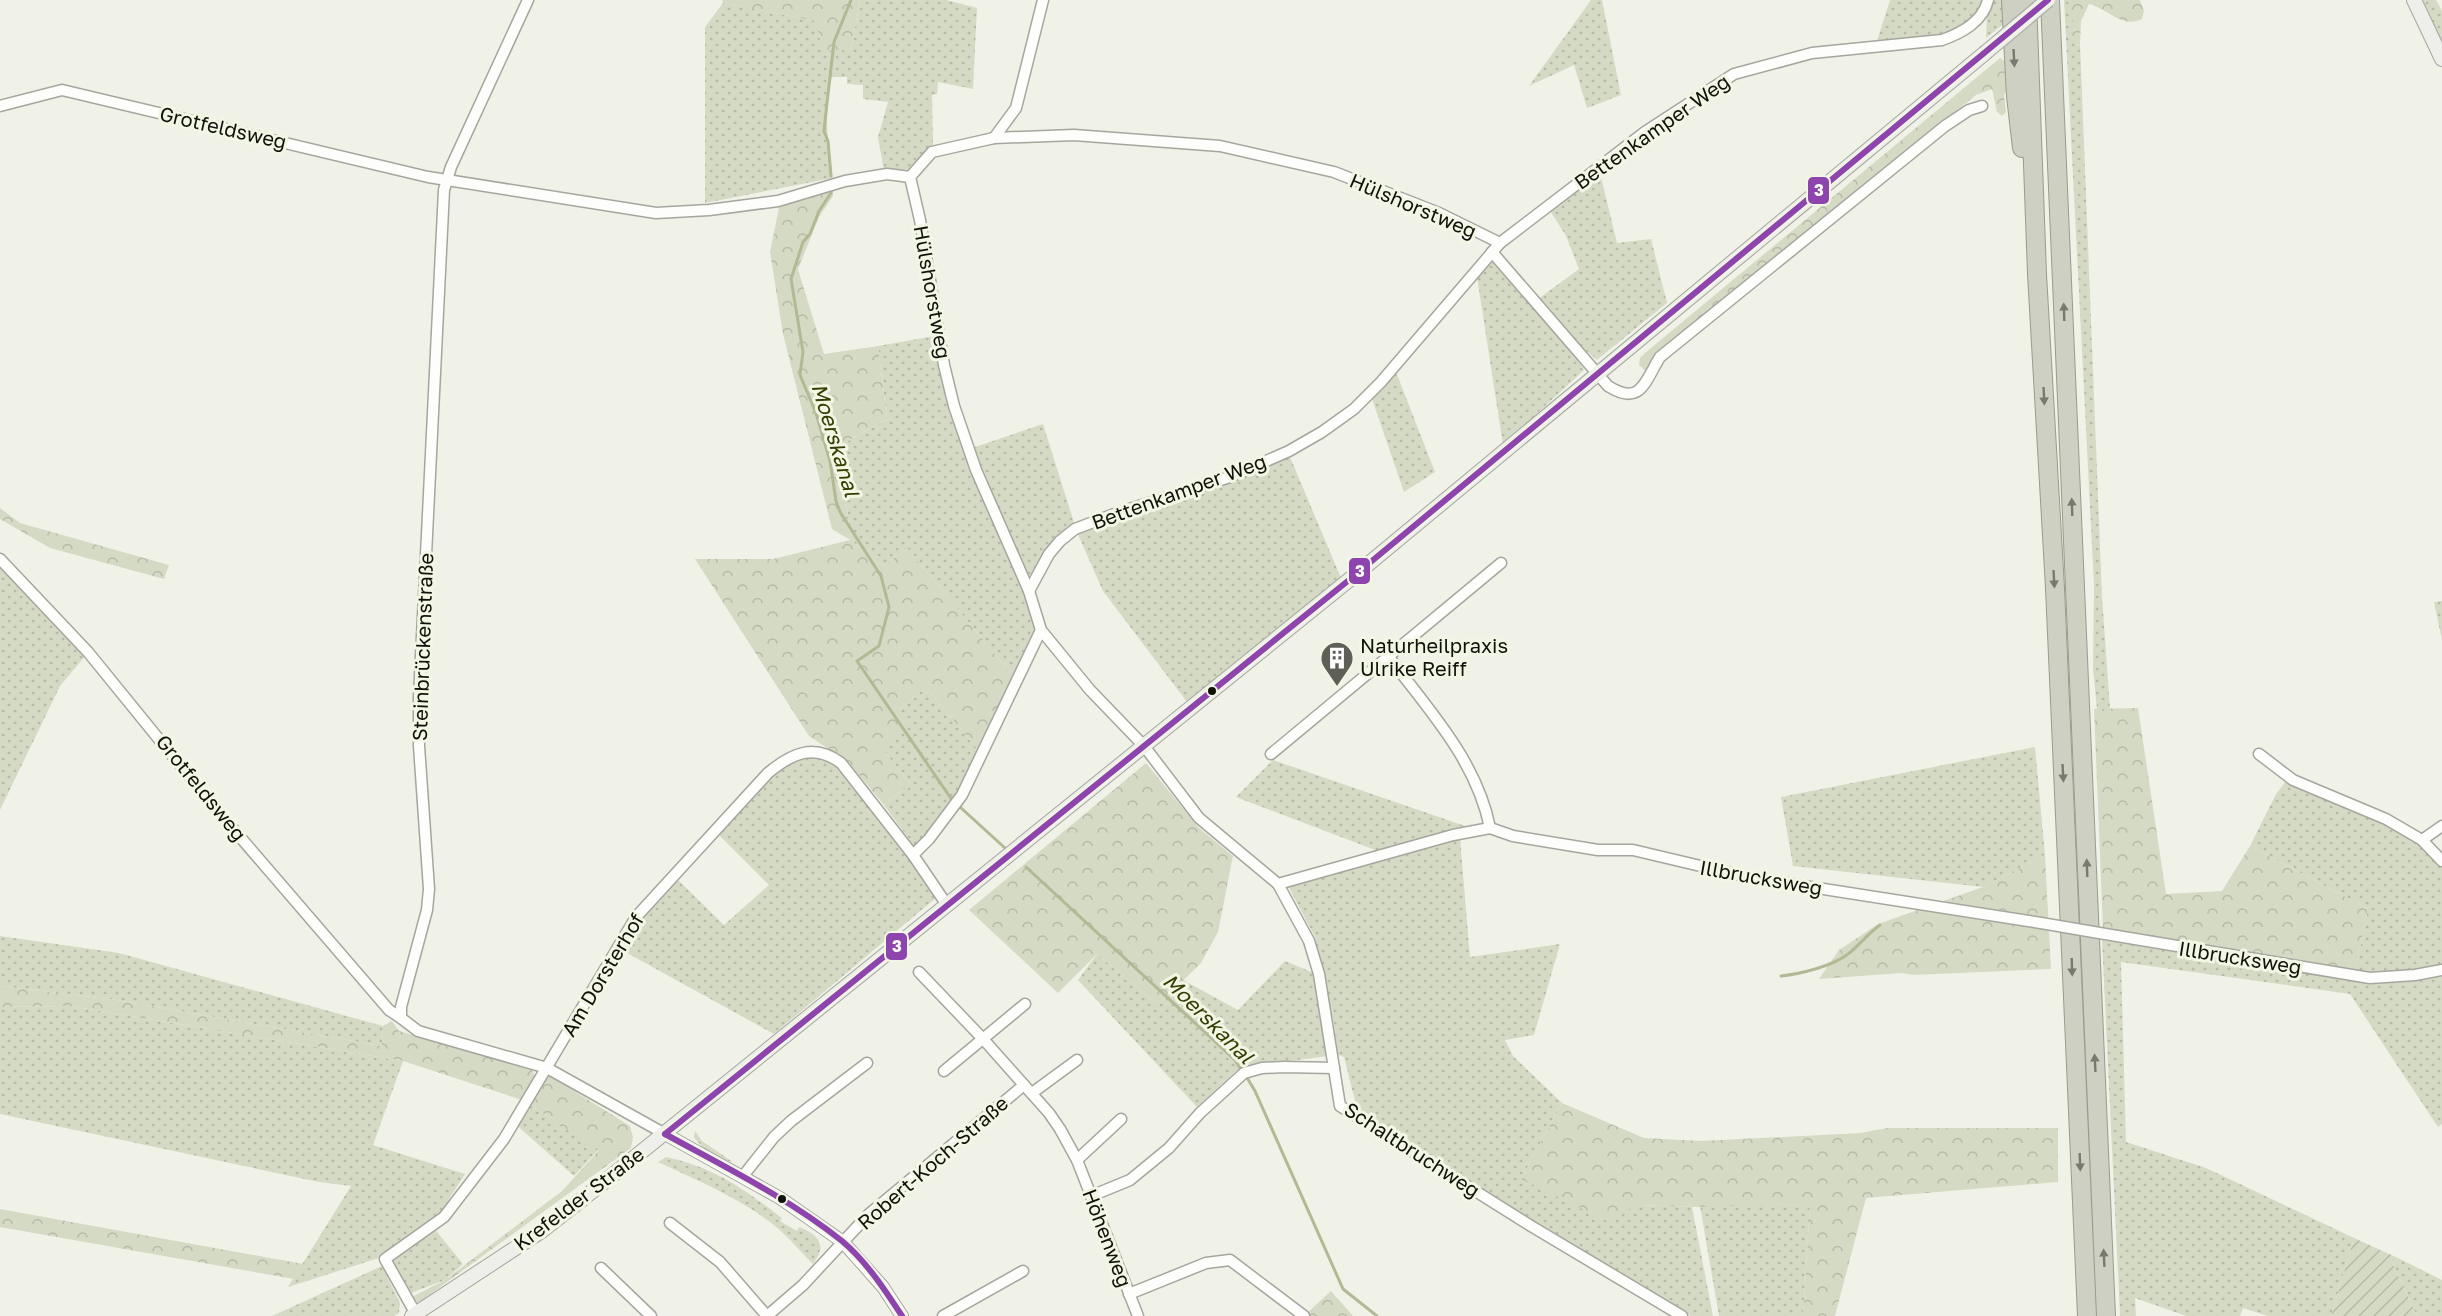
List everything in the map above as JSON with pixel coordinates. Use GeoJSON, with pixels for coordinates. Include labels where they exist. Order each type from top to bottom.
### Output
{"type":"FeatureCollection","features":[{"type":"Feature","properties":{"kind":"highway"},"geometry":{"type":"LineString","coordinates":[[2011,0],[2016,96],[2030,244],[2037,274]]}},
{"type":"Feature","properties":{"kind":"highway"},"geometry":{"type":"LineString","coordinates":[[2027,0],[2037,274],[2055,588],[2087,1316]]}},
{"type":"Feature","properties":{"kind":"highway"},"geometry":{"type":"LineString","coordinates":[[2049,0],[2055,95],[2106,1316]]}},
{"type":"Feature","properties":{"kind":"highway"},"geometry":{"type":"LineString","coordinates":[[2055,95],[2056,0]]}},
{"type":"Feature","properties":{"kind":"main road","name":"Krefelder Straße"},"geometry":{"type":"LineString","coordinates":[[415,1315],[543,1230],[664,1134],[1599,375],[2049,0]]}},
{"type":"Feature","properties":{"kind":"main road"},"geometry":{"type":"LineString","coordinates":[[2415,0],[2442,59]]}},
{"type":"Feature","properties":{"kind":"street","name":"Steinbrückenstraße"},"geometry":{"type":"LineString","coordinates":[[401,1018],[401,1007],[427,910],[429,889],[419,746],[418,697],[447,178],[528,0]]}},
{"type":"Feature","properties":{"kind":"street"},"geometry":{"type":"LineString","coordinates":[[994,138],[1016,108],[1044,0]]}},
{"type":"Feature","properties":{"kind":"street","name":"Bettenkamper Weg"},"geometry":{"type":"LineString","coordinates":[[1029,591],[1049,554],[1060,541],[1076,529],[1230,477],[1289,451],[1322,432],[1354,409],[1381,382],[1496,248],[1645,132],[1734,74],[1812,53],[1942,40],[1959,34],[1980,16],[1988,0]]}},
{"type":"Feature","properties":{"kind":"street","name":"Grotfeldsweg"},"geometry":{"type":"LineString","coordinates":[[0,106],[62,90],[428,177],[447,178]]}},
{"type":"Feature","properties":{"kind":"street"},"geometry":{"type":"LineString","coordinates":[[1496,248],[1608,386],[1621,394],[1633,394],[1644,387],[1660,357],[1946,126],[1969,110],[1982,106]]}},
{"type":"Feature","properties":{"kind":"street","name":"Hülshorstweg"},"geometry":{"type":"LineString","coordinates":[[1144,746],[1090,690],[1041,630],[1029,591],[976,470],[954,406],[944,365],[920,220],[910,177],[932,152],[994,138],[1074,135],[1220,146],[1334,172],[1439,213],[1496,248]]}},
{"type":"Feature","properties":{"kind":"street"},"geometry":{"type":"LineString","coordinates":[[447,178],[656,213],[709,210],[778,201],[845,181],[887,174],[910,177]]}},
{"type":"Feature","properties":{"kind":"street","name":"Grotfeldsweg"},"geometry":{"type":"LineString","coordinates":[[0,559],[88,652],[303,911],[389,1010],[401,1018]]}},
{"type":"Feature","properties":{"kind":"street"},"geometry":{"type":"LineString","coordinates":[[1271,754],[1501,562]]}},
{"type":"Feature","properties":{"kind":"street"},"geometry":{"type":"LineString","coordinates":[[913,855],[962,795],[1041,630]]}},
{"type":"Feature","properties":{"kind":"street"},"geometry":{"type":"LineString","coordinates":[[1388,656],[1462,756],[1486,807],[1490,828]]}},
{"type":"Feature","properties":{"kind":"street"},"geometry":{"type":"LineString","coordinates":[[1144,746],[1199,818],[1278,884]]}},
{"type":"Feature","properties":{"kind":"street","name":"Am Dorsterhof"},"geometry":{"type":"LineString","coordinates":[[415,1315],[385,1260],[444,1217],[504,1140],[636,917],[768,773],[793,755],[806,750],[821,752],[841,763],[913,855],[947,905]]}},
{"type":"Feature","properties":{"kind":"street"},"geometry":{"type":"LineString","coordinates":[[2259,754],[2293,780],[2386,819],[2422,840],[2442,861]]}},
{"type":"Feature","properties":{"kind":"street"},"geometry":{"type":"LineString","coordinates":[[2422,840],[2442,826]]}},
{"type":"Feature","properties":{"kind":"street","name":"Illbrucksweg"},"geometry":{"type":"LineString","coordinates":[[1278,884],[1453,835],[1490,828],[1514,836],[1598,850],[1633,850],[1758,878],[2370,978],[2415,975],[2442,970]]}},
{"type":"Feature","properties":{"kind":"street","name":"Schaltbruchweg"},"geometry":{"type":"LineString","coordinates":[[1278,884],[1309,940],[1319,974],[1340,1106],[1531,1227],[1682,1316]]}},
{"type":"Feature","properties":{"kind":"street","name":"Höhenweg"},"geometry":{"type":"LineString","coordinates":[[919,972],[984,1040],[1055,1121],[1077,1160],[1138,1316]]}},
{"type":"Feature","properties":{"kind":"street"},"geometry":{"type":"LineString","coordinates":[[944,1071],[1025,1004]]}},
{"type":"Feature","properties":{"kind":"street"},"geometry":{"type":"LineString","coordinates":[[401,1018],[418,1031],[547,1068],[743,1176],[810,1217],[843,1242],[883,1287],[902,1316]]}},
{"type":"Feature","properties":{"kind":"street"},"geometry":{"type":"LineString","coordinates":[[1028,1089],[1077,1060]]}},
{"type":"Feature","properties":{"kind":"street"},"geometry":{"type":"LineString","coordinates":[[743,1176],[774,1137],[791,1121],[867,1063]]}},
{"type":"Feature","properties":{"kind":"street"},"geometry":{"type":"LineString","coordinates":[[1091,1196],[1130,1180],[1169,1148],[1200,1113],[1244,1074],[1273,1068],[1334,1068]]}},
{"type":"Feature","properties":{"kind":"street","name":"Robert-Koch-Straße"},"geometry":{"type":"LineString","coordinates":[[767,1316],[869,1214],[1028,1089]]}},
{"type":"Feature","properties":{"kind":"street"},"geometry":{"type":"LineString","coordinates":[[1077,1160],[1121,1119]]}},
{"type":"Feature","properties":{"kind":"street"},"geometry":{"type":"LineString","coordinates":[[670,1223],[720,1262],[767,1316]]}},
{"type":"Feature","properties":{"kind":"street"},"geometry":{"type":"LineString","coordinates":[[1129,1294],[1206,1263],[1230,1260],[1304,1316]]}},
{"type":"Feature","properties":{"kind":"street"},"geometry":{"type":"LineString","coordinates":[[601,1268],[651,1316]]}},
{"type":"Feature","properties":{"kind":"street"},"geometry":{"type":"LineString","coordinates":[[943,1316],[1023,1271]]}},
{"type":"Feature","properties":{"kind":"green space"},"geometry":{"type":"Polygon","coordinates":[[[722,0],[860,0],[851,50],[822,51],[816,21],[723,3],[722,0]]]}},
{"type":"Feature","properties":{"kind":"green space"},"geometry":{"type":"Polygon","coordinates":[[[860,0],[946,0],[977,8],[973,89],[938,82],[937,94],[932,95],[933,145],[913,169],[884,171],[878,137],[888,102],[863,99],[863,85],[847,84],[847,77],[832,77],[827,114],[833,178],[705,203],[705,27],[723,3],[817,21],[851,50],[860,0]]]}},
{"type":"Feature","properties":{"kind":"green space"},"geometry":{"type":"Polygon","coordinates":[[[1591,0],[1602,0],[1621,95],[1587,108],[1574,65],[1529,86],[1591,0]]]}},
{"type":"Feature","properties":{"kind":"green space"},"geometry":{"type":"Polygon","coordinates":[[[1890,0],[1984,0],[1978,14],[1968,24],[1955,31],[1940,36],[1877,41],[1890,0]]]}},
{"type":"Feature","properties":{"kind":"green space"},"geometry":{"type":"Polygon","coordinates":[[[1992,0],[2004,0],[2006,22],[1986,38],[1987,14],[1992,0]]]}},
{"type":"Feature","properties":{"kind":"green space"},"geometry":{"type":"Polygon","coordinates":[[[2064,0],[2073,0],[2075,45],[2080,44],[2102,597],[2110,709],[2097,709],[2093,669],[2094,585],[2064,0]]]}},
{"type":"Feature","properties":{"kind":"green space"},"geometry":{"type":"Polygon","coordinates":[[[2073,0],[2140,0],[2144,11],[2142,19],[2128,22],[2089,4],[2081,21],[2080,44],[2075,45],[2072,41],[2073,0]]]}},
{"type":"Feature","properties":{"kind":"green space"},"geometry":{"type":"Polygon","coordinates":[[[2422,0],[2436,0],[2442,11],[2442,45],[2422,0]]]}},
{"type":"Feature","properties":{"kind":"green space"},"geometry":{"type":"Polygon","coordinates":[[[2000,58],[2007,63],[2008,88],[2004,95],[2006,112],[2002,116],[1997,112],[1992,89],[1976,95],[1783,249],[1654,357],[1645,370],[1639,365],[1640,358],[1645,353],[2000,58]]]}},
{"type":"Feature","properties":{"kind":"green space"},"geometry":{"type":"Polygon","coordinates":[[[1604,170],[1600,173],[1617,243],[1651,239],[1667,303],[1597,360],[1552,321],[1584,370],[1503,445],[1477,277],[1493,259],[1534,302],[1579,269],[1566,236],[1547,206],[1604,170]]]}},
{"type":"Feature","properties":{"kind":"green space"},"geometry":{"type":"Polygon","coordinates":[[[833,186],[833,196],[819,217],[798,269],[824,354],[878,346],[887,419],[839,446],[851,540],[882,566],[908,549],[1013,676],[978,750],[926,687],[900,709],[908,728],[884,751],[910,784],[884,805],[848,762],[809,736],[695,559],[773,559],[850,540],[832,529],[783,334],[770,252],[780,203],[833,186]]]}},
{"type":"Feature","properties":{"kind":"green space"},"geometry":{"type":"Polygon","coordinates":[[[940,335],[969,449],[1043,424],[1076,529],[1290,457],[1341,578],[1187,702],[1103,591],[1076,530],[1032,574],[1027,576],[1025,597],[1035,629],[1013,676],[908,549],[882,566],[851,540],[839,446],[887,419],[878,346],[940,335]]]}},
{"type":"Feature","properties":{"kind":"green space"},"geometry":{"type":"Polygon","coordinates":[[[1396,372],[1435,472],[1404,492],[1372,399],[1396,372]]]}},
{"type":"Feature","properties":{"kind":"green space"},"geometry":{"type":"Polygon","coordinates":[[[0,508],[20,523],[169,565],[164,579],[50,548],[0,519],[0,508]]]}},
{"type":"Feature","properties":{"kind":"green space"},"geometry":{"type":"Polygon","coordinates":[[[0,566],[86,655],[60,686],[0,810],[0,566]]]}},
{"type":"Feature","properties":{"kind":"green space"},"geometry":{"type":"Polygon","coordinates":[[[2442,601],[2442,640],[2434,602],[2442,601]]]}},
{"type":"Feature","properties":{"kind":"green space"},"geometry":{"type":"Polygon","coordinates":[[[926,687],[978,750],[944,814],[914,846],[884,805],[910,784],[884,751],[899,710],[926,687]]]}},
{"type":"Feature","properties":{"kind":"green space"},"geometry":{"type":"Polygon","coordinates":[[[2138,708],[2166,894],[2222,891],[2250,846],[2368,909],[2355,972],[2103,929],[2094,709],[2138,708]]]}},
{"type":"Feature","properties":{"kind":"green space"},"geometry":{"type":"Polygon","coordinates":[[[2035,747],[2045,855],[1983,887],[1793,866],[1781,797],[2035,747]]]}},
{"type":"Feature","properties":{"kind":"green space"},"geometry":{"type":"Polygon","coordinates":[[[806,750],[840,765],[937,897],[774,1034],[618,948],[673,875],[724,925],[769,885],[715,831],[768,773],[806,750]]]}},
{"type":"Feature","properties":{"kind":"green space"},"geometry":{"type":"Polygon","coordinates":[[[1273,760],[1468,827],[1378,851],[1236,797],[1273,760]]]}},
{"type":"Feature","properties":{"kind":"green space"},"geometry":{"type":"Polygon","coordinates":[[[1146,763],[1199,828],[1233,856],[1218,932],[1201,963],[1158,1005],[1097,954],[1058,993],[969,910],[1146,763]]]}},
{"type":"Feature","properties":{"kind":"green space"},"geometry":{"type":"Polygon","coordinates":[[[2287,780],[2349,806],[2388,826],[2407,837],[2442,866],[2442,967],[2403,973],[2355,972],[2368,909],[2250,846],[2276,794],[2287,780]]]}},
{"type":"Feature","properties":{"kind":"green space"},"geometry":{"type":"Polygon","coordinates":[[[1460,838],[1470,957],[1560,944],[1534,1035],[1505,1040],[1513,1056],[1562,1103],[1521,1179],[1635,1205],[1692,1207],[1713,1316],[1691,1316],[1538,1227],[1363,1118],[1356,1105],[1344,1057],[1338,1055],[1334,1025],[1315,937],[1288,886],[1460,838]]]}},
{"type":"Feature","properties":{"kind":"green space"},"geometry":{"type":"Polygon","coordinates":[[[2045,855],[2051,969],[1913,975],[1902,973],[1819,979],[1839,950],[1878,924],[1983,887],[2045,855]]]}},
{"type":"Feature","properties":{"kind":"green space"},"geometry":{"type":"Polygon","coordinates":[[[0,936],[119,953],[383,1026],[382,1046],[116,1000],[0,986],[0,936]]]}},
{"type":"Feature","properties":{"kind":"green space"},"geometry":{"type":"Polygon","coordinates":[[[2102,940],[2354,981],[2389,982],[2442,975],[2442,1124],[2438,1127],[2350,994],[2121,962],[2126,1142],[2206,1168],[2354,1238],[2331,1316],[2268,1316],[2243,1308],[2240,1316],[2186,1316],[2135,1298],[2136,1316],[2120,1316],[2102,940]]]}},
{"type":"Feature","properties":{"kind":"green space"},"geometry":{"type":"Polygon","coordinates":[[[1097,954],[1158,1005],[1183,980],[1238,1010],[1285,961],[1314,973],[1328,1056],[1258,1065],[1236,1071],[1197,1107],[1078,980],[1097,954]]]}},
{"type":"Feature","properties":{"kind":"green space"},"geometry":{"type":"Polygon","coordinates":[[[0,986],[116,1000],[382,1046],[383,1026],[392,1021],[399,1031],[531,1068],[536,1079],[525,1101],[403,1061],[70,1006],[0,1007],[0,986]]]}},
{"type":"Feature","properties":{"kind":"green space"},"geometry":{"type":"Polygon","coordinates":[[[70,1006],[403,1061],[373,1145],[465,1174],[440,1213],[382,1257],[288,1287],[351,1186],[319,1182],[0,1114],[0,1007],[70,1006]]]}},
{"type":"Feature","properties":{"kind":"green space"},"geometry":{"type":"Polygon","coordinates":[[[547,1074],[630,1126],[633,1137],[631,1148],[418,1303],[412,1297],[445,1280],[562,1191],[599,1150],[527,1103],[547,1074]]]}},
{"type":"Feature","properties":{"kind":"green space"},"geometry":{"type":"Polygon","coordinates":[[[525,1102],[599,1149],[574,1176],[513,1122],[525,1102]]]}},
{"type":"Feature","properties":{"kind":"green space"},"geometry":{"type":"Polygon","coordinates":[[[1562,1103],[1644,1138],[1701,1141],[1860,1133],[1887,1128],[2058,1128],[2058,1182],[1866,1198],[1835,1316],[1803,1316],[1810,1204],[1692,1207],[1635,1205],[1611,1223],[1521,1179],[1562,1103]]]}},
{"type":"Feature","properties":{"kind":"green space"},"geometry":{"type":"Polygon","coordinates":[[[695,1131],[702,1141],[733,1162],[706,1150],[694,1137],[695,1131]]]}},
{"type":"Feature","properties":{"kind":"green space"},"geometry":{"type":"Polygon","coordinates":[[[666,1157],[700,1167],[728,1180],[782,1218],[780,1221],[797,1231],[799,1227],[812,1234],[820,1246],[820,1252],[813,1264],[782,1232],[744,1204],[658,1162],[666,1157]]]}},
{"type":"Feature","properties":{"kind":"green space"},"geometry":{"type":"Polygon","coordinates":[[[1810,1204],[1803,1316],[1719,1316],[1700,1206],[1810,1204]]]}},
{"type":"Feature","properties":{"kind":"green space"},"geometry":{"type":"Polygon","coordinates":[[[0,1209],[303,1264],[294,1279],[0,1227],[0,1209]]]}},
{"type":"Feature","properties":{"kind":"green space"},"geometry":{"type":"Polygon","coordinates":[[[433,1227],[463,1264],[445,1280],[411,1293],[392,1261],[433,1227]]]}},
{"type":"Feature","properties":{"kind":"green space"},"geometry":{"type":"Polygon","coordinates":[[[2354,1238],[2398,1258],[2393,1265],[2417,1316],[2331,1316],[2354,1238]]]}},
{"type":"Feature","properties":{"kind":"green space"},"geometry":{"type":"Polygon","coordinates":[[[2398,1258],[2442,1280],[2442,1316],[2417,1316],[2393,1265],[2398,1258]]]}},
{"type":"Feature","properties":{"kind":"green space"},"geometry":{"type":"Polygon","coordinates":[[[382,1266],[400,1303],[399,1313],[394,1316],[272,1316],[382,1266]]]}},
{"type":"Feature","properties":{"kind":"green space"},"geometry":{"type":"Polygon","coordinates":[[[1331,1291],[1353,1316],[1308,1316],[1306,1314],[1331,1291]]]}},
{"type":"Feature","properties":{"kind":"waterway","name":"Moerskanal"},"geometry":{"type":"LineString","coordinates":[[831,176],[828,141],[824,131],[827,103],[834,42],[851,0]]}},
{"type":"Feature","properties":{"kind":"waterway","name":"Moerskanal"},"geometry":{"type":"LineString","coordinates":[[831,188],[831,193],[819,211],[810,234],[803,242],[791,279],[803,352],[800,375],[816,413],[830,461],[836,501],[840,512],[881,576],[889,607],[879,646],[857,661],[952,800]]}},
{"type":"Feature","properties":{"kind":"waterway","name":"Moerskanal"},"geometry":{"type":"LineString","coordinates":[[960,807],[1005,848]]}},
{"type":"Feature","properties":{"kind":"waterway","name":"Moerskanal"},"geometry":{"type":"LineString","coordinates":[[1026,867],[1235,1060],[1242,1071]]}},
{"type":"Feature","properties":{"kind":"waterway"},"geometry":{"type":"LineString","coordinates":[[1781,976],[1816,969],[1842,958],[1880,925]]}},
{"type":"Feature","properties":{"kind":"waterway","name":"Moerskanal"},"geometry":{"type":"LineString","coordinates":[[1246,1076],[1255,1091],[1343,1289],[1377,1316]]}},
{"type":"Feature","properties":{"kind":"transit line","name":"3"},"geometry":{"type":"LineString","coordinates":[[665,1134],[1349,580],[2048,0]]}},
{"type":"Feature","properties":{"kind":"transit line","name":"3"},"geometry":{"type":"LineString","coordinates":[[665,1134],[778,1197],[842,1241],[867,1267],[902,1316]]}},
{"type":"Feature","properties":{"kind":"place","name":"Naturheilpraxis Ulrike Reiff"},"geometry":{"type":"Point","coordinates":[1337,687]}}]}
